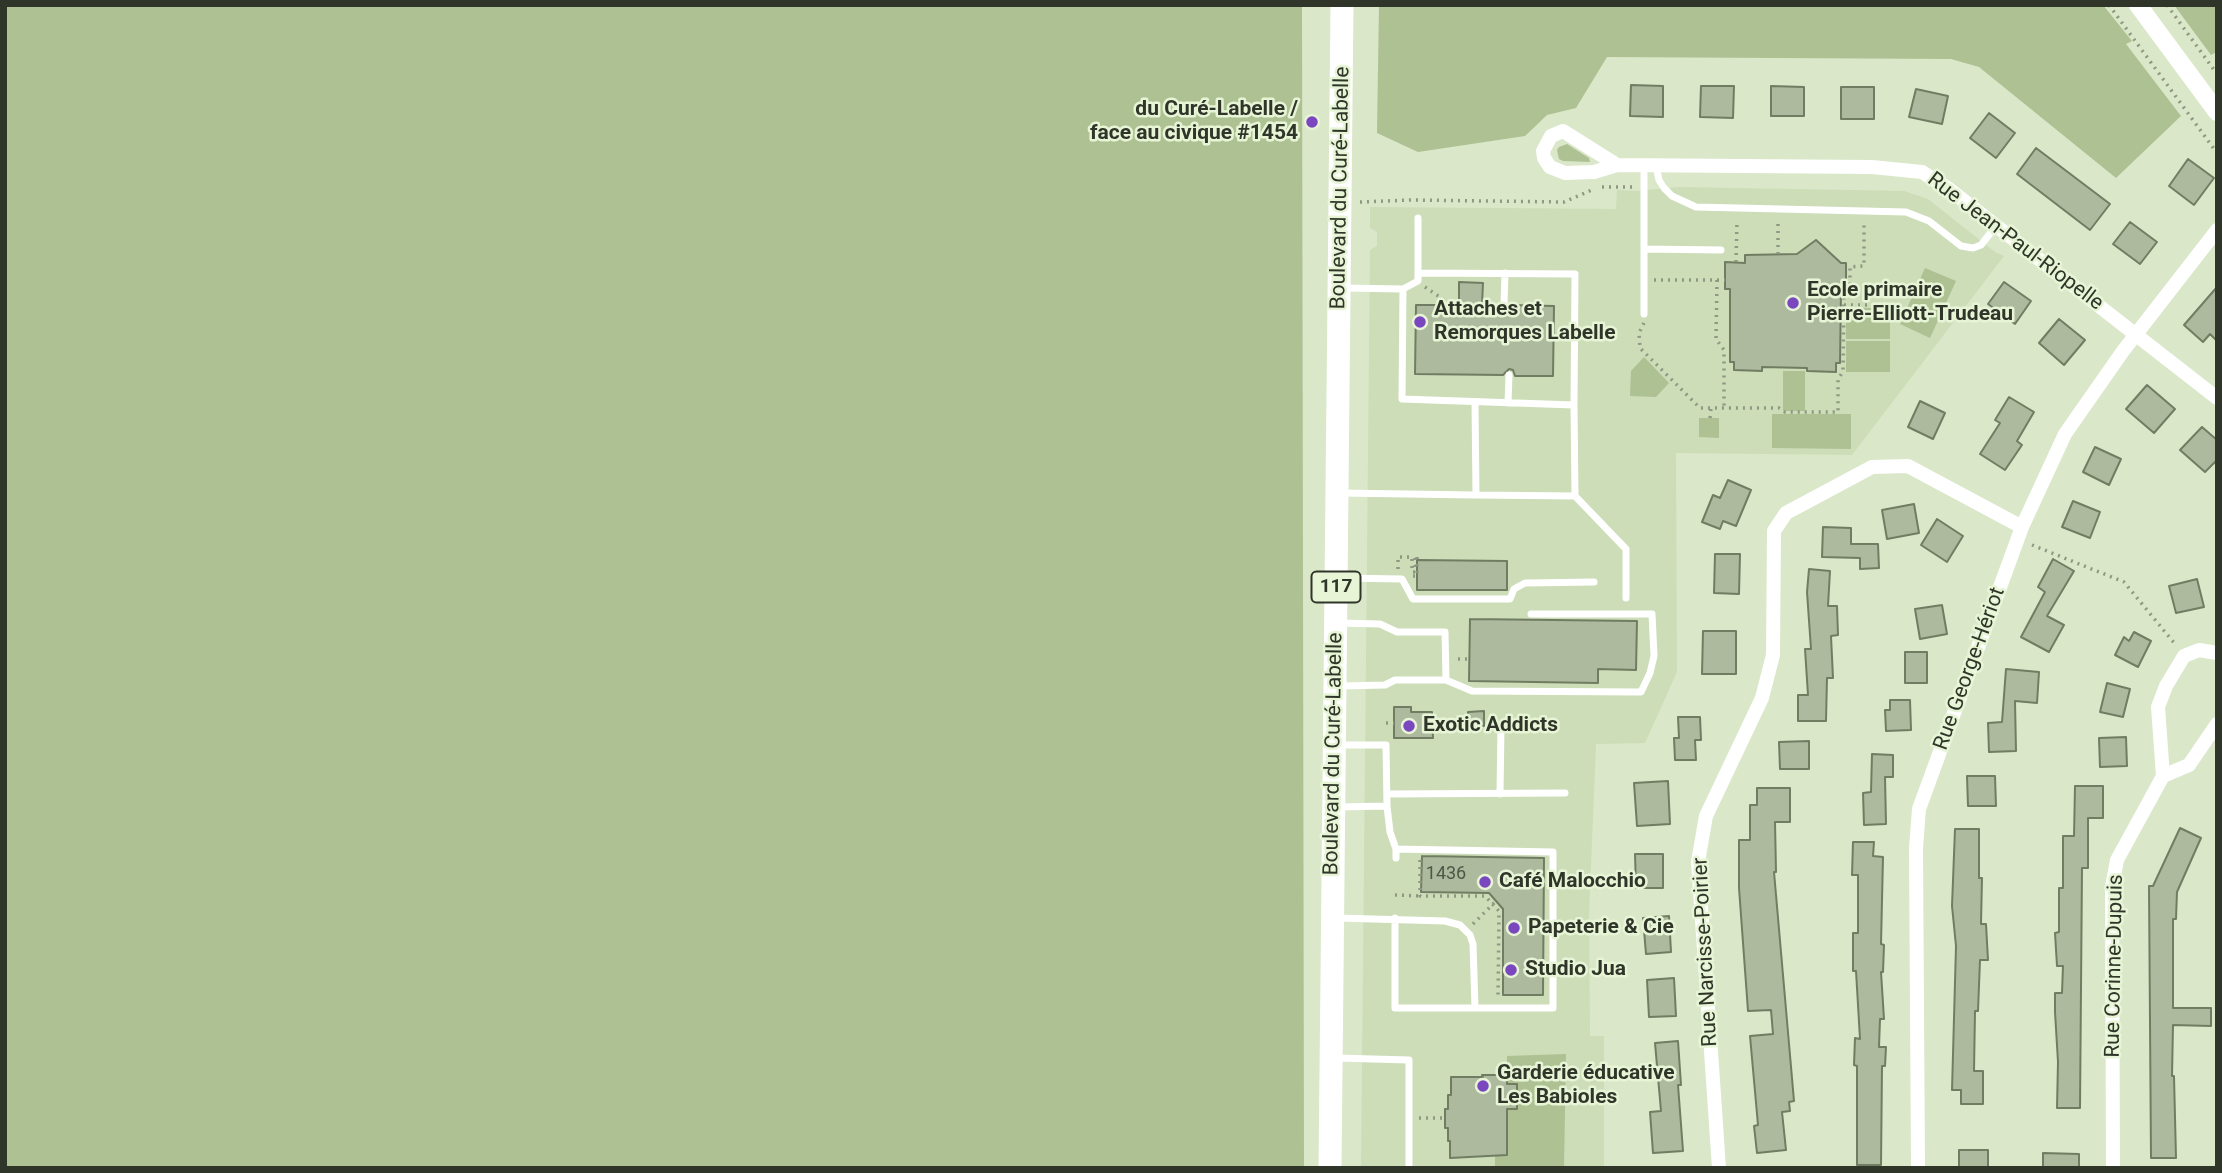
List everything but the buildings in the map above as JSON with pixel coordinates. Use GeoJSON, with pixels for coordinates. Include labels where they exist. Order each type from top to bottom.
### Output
{"type":"FeatureCollection","features":[{"type":"Feature","properties":{"kind":"main road","name":"Boulevard du Curé-Labelle"},"geometry":{"type":"LineString","coordinates":[[1331,1168],[1342,5]]}},
{"type":"Feature","properties":{"kind":"street"},"geometry":{"type":"LineString","coordinates":[[2138,5],[2217,112]]}},
{"type":"Feature","properties":{"kind":"street","name":"Rue Jean-Paul-Riopelle"},"geometry":{"type":"LineString","coordinates":[[1617,165],[1563,131],[1551,136],[1543,151],[1550,167],[1565,173],[1594,172],[1617,165],[1872,167],[1915,170],[1937,180],[2217,398]]}},
{"type":"Feature","properties":{"kind":"street","name":"Rue George-Hériot"},"geometry":{"type":"LineString","coordinates":[[1918,1168],[1916,848],[1919,808],[2022,527],[2065,434],[2136,334],[2217,230]]}},
{"type":"Feature","properties":{"kind":"street","name":"Rue Narcisse-Poirier"},"geometry":{"type":"LineString","coordinates":[[1719,1168],[1698,862],[1706,816],[1762,698],[1773,655],[1774,531],[1786,513],[1872,467],[1908,466],[2022,527]]}},
{"type":"Feature","properties":{"kind":"street"},"geometry":{"type":"LineString","coordinates":[[2217,653],[2199,650],[2184,656],[2166,686],[2158,708],[2163,776],[2189,765],[2217,724]]}},
{"type":"Feature","properties":{"kind":"street","name":"Rue Corinne-Dupuis"},"geometry":{"type":"LineString","coordinates":[[2113,1168],[2112,887],[2118,860],[2163,776]]}},
{"type":"Feature","properties":{"kind":"lane"},"geometry":{"type":"LineString","coordinates":[[1650,165],[1672,196],[1696,207],[1906,212],[1929,221],[1961,246],[1973,248],[1981,244],[1996,226]]}},
{"type":"Feature","properties":{"kind":"lane"},"geometry":{"type":"LineString","coordinates":[[1644,317],[1644,249],[1650,165]]}},
{"type":"Feature","properties":{"kind":"lane"},"geometry":{"type":"LineString","coordinates":[[1418,277],[1419,218]]}},
{"type":"Feature","properties":{"kind":"lane"},"geometry":{"type":"LineString","coordinates":[[1644,249],[1721,250]]}},
{"type":"Feature","properties":{"kind":"lane"},"geometry":{"type":"LineString","coordinates":[[1504,305],[1505,274]]}},
{"type":"Feature","properties":{"kind":"lane"},"geometry":{"type":"LineString","coordinates":[[1340,288],[1403,289],[1418,277],[1575,274],[1575,496],[1626,549],[1626,598]]}},
{"type":"Feature","properties":{"kind":"lane"},"geometry":{"type":"LineString","coordinates":[[1403,289],[1402,399],[1574,405]]}},
{"type":"Feature","properties":{"kind":"lane"},"geometry":{"type":"LineString","coordinates":[[1508,403],[1509,375]]}},
{"type":"Feature","properties":{"kind":"lane"},"geometry":{"type":"LineString","coordinates":[[1475,402],[1476,495]]}},
{"type":"Feature","properties":{"kind":"lane"},"geometry":{"type":"LineString","coordinates":[[1337,493],[1575,496]]}},
{"type":"Feature","properties":{"kind":"lane"},"geometry":{"type":"LineString","coordinates":[[1336,578],[1402,579],[1413,599],[1510,599],[1514,589],[1525,583],[1594,582]]}},
{"type":"Feature","properties":{"kind":"lane"},"geometry":{"type":"LineString","coordinates":[[1335,686],[1385,685],[1395,680],[1446,680],[1472,691],[1641,692],[1654,656],[1651,614],[1531,614]]}},
{"type":"Feature","properties":{"kind":"lane"},"geometry":{"type":"LineString","coordinates":[[1336,623],[1380,624],[1397,632],[1445,632],[1446,680]]}},
{"type":"Feature","properties":{"kind":"lane"},"geometry":{"type":"LineString","coordinates":[[1500,794],[1501,727]]}},
{"type":"Feature","properties":{"kind":"lane"},"geometry":{"type":"LineString","coordinates":[[1334,745],[1387,746],[1387,806],[1396,858]]}},
{"type":"Feature","properties":{"kind":"lane"},"geometry":{"type":"LineString","coordinates":[[1387,794],[1565,793]]}},
{"type":"Feature","properties":{"kind":"lane"},"geometry":{"type":"LineString","coordinates":[[1334,807],[1387,806]]}},
{"type":"Feature","properties":{"kind":"lane"},"geometry":{"type":"LineString","coordinates":[[1395,918],[1395,1008],[1553,1008],[1553,852],[1396,849]]}},
{"type":"Feature","properties":{"kind":"lane"},"geometry":{"type":"LineString","coordinates":[[1333,918],[1450,921],[1460,925],[1467,931],[1474,949],[1475,1008]]}},
{"type":"Feature","properties":{"kind":"lane"},"geometry":{"type":"LineString","coordinates":[[1332,1058],[1409,1060],[1409,1168]]}},
{"type":"Feature","properties":{"kind":"path"},"geometry":{"type":"LineString","coordinates":[[2109,5],[2217,153]]}},
{"type":"Feature","properties":{"kind":"path"},"geometry":{"type":"LineString","coordinates":[[2167,5],[2217,74]]}},
{"type":"Feature","properties":{"kind":"path"},"geometry":{"type":"LineString","coordinates":[[1368,202],[1564,202],[1605,187],[1634,187]]}},
{"type":"Feature","properties":{"kind":"path"},"geometry":{"type":"LineString","coordinates":[[1737,221],[1737,262]]}},
{"type":"Feature","properties":{"kind":"path"},"geometry":{"type":"LineString","coordinates":[[1778,221],[1778,254]]}},
{"type":"Feature","properties":{"kind":"path"},"geometry":{"type":"LineString","coordinates":[[1644,317],[1644,327],[1639,333],[1640,348],[1700,408],[1779,408],[1785,412],[1838,413],[1838,380],[1843,371],[1844,294],[1850,294],[1850,267],[1864,267],[1864,222]]}},
{"type":"Feature","properties":{"kind":"path"},"geometry":{"type":"LineString","coordinates":[[1418,277],[1447,302],[1447,305]]}},
{"type":"Feature","properties":{"kind":"path"},"geometry":{"type":"LineString","coordinates":[[1668,280],[1725,281]]}},
{"type":"Feature","properties":{"kind":"path"},"geometry":{"type":"LineString","coordinates":[[1717,281],[1716,339],[1724,350],[1724,408]]}},
{"type":"Feature","properties":{"kind":"path"},"geometry":{"type":"LineString","coordinates":[[1844,305],[1891,305],[1906,308]]}},
{"type":"Feature","properties":{"kind":"path"},"geometry":{"type":"LineString","coordinates":[[1710,418],[1711,408]]}},
{"type":"Feature","properties":{"kind":"path"},"geometry":{"type":"LineString","coordinates":[[2032,545],[2124,582],[2176,646]]}},
{"type":"Feature","properties":{"kind":"path"},"geometry":{"type":"LineString","coordinates":[[1398,557],[1412,556],[1412,572],[1415,572],[1415,556],[1418,556],[1417,576]]}},
{"type":"Feature","properties":{"kind":"path"},"geometry":{"type":"LineString","coordinates":[[1386,723],[1394,723]]}},
{"type":"Feature","properties":{"kind":"path"},"geometry":{"type":"LineString","coordinates":[[1395,895],[1420,895]]}},
{"type":"Feature","properties":{"kind":"path"},"geometry":{"type":"LineString","coordinates":[[1467,931],[1496,901]]}},
{"type":"Feature","properties":{"kind":"path"},"geometry":{"type":"LineString","coordinates":[[1433,1118],[1444,1118]]}},
{"type":"Feature","properties":{"kind":"shaded area"},"geometry":{"type":"Polygon","coordinates":[[[5,5],[1302,5],[1304,1168],[5,1168],[5,5]]]}},
{"type":"Feature","properties":{"kind":"shaded area"},"geometry":{"type":"Polygon","coordinates":[[[1379,5],[2103,5],[2132,41],[2126,44],[2181,116],[2116,178],[1979,67],[1951,59],[1607,57],[1576,108],[1547,115],[1525,136],[1418,152],[1377,133],[1379,5]]]}},
{"type":"Feature","properties":{"kind":"shaded area"},"geometry":{"type":"Polygon","coordinates":[[[2174,5],[2217,5],[2217,52],[2211,55],[2174,5]]]}},
{"type":"Feature","properties":{"kind":"shaded area"},"geometry":{"type":"Polygon","coordinates":[[[1567,144],[1589,158],[1590,162],[1559,159],[1557,150],[1567,144]]]}},
{"type":"Feature","properties":{"kind":"shaded area"},"geometry":{"type":"Polygon","coordinates":[[[1679,187],[1904,191],[1928,199],[1995,252],[2004,256],[1852,455],[1676,453],[1677,672],[1645,743],[1596,744],[1589,913],[1590,1036],[1604,1036],[1604,1168],[1361,1168],[1370,250],[1377,246],[1377,232],[1370,228],[1370,207],[1616,209],[1617,190],[1679,187]]]}},
{"type":"Feature","properties":{"kind":"shaded area"},"geometry":{"type":"Polygon","coordinates":[[[1925,268],[1956,281],[1930,338],[1900,324],[1925,268]]]}},
{"type":"Feature","properties":{"kind":"shaded area"},"geometry":{"type":"Polygon","coordinates":[[[1846,308],[1890,308],[1890,339],[1846,339],[1846,308]]]}},
{"type":"Feature","properties":{"kind":"shaded area"},"geometry":{"type":"Polygon","coordinates":[[[1846,341],[1890,341],[1890,372],[1846,372],[1846,341]]]}},
{"type":"Feature","properties":{"kind":"shaded area"},"geometry":{"type":"Polygon","coordinates":[[[1644,357],[1669,383],[1656,397],[1630,396],[1631,371],[1644,357]]]}},
{"type":"Feature","properties":{"kind":"shaded area"},"geometry":{"type":"Polygon","coordinates":[[[1783,371],[1805,371],[1805,411],[1783,411],[1783,371]]]}},
{"type":"Feature","properties":{"kind":"shaded area"},"geometry":{"type":"Polygon","coordinates":[[[1772,414],[1851,414],[1851,449],[1772,448],[1772,414]]]}},
{"type":"Feature","properties":{"kind":"shaded area"},"geometry":{"type":"Polygon","coordinates":[[[1699,418],[1719,418],[1719,438],[1699,437],[1699,418]]]}},
{"type":"Feature","properties":{"kind":"shaded area"},"geometry":{"type":"Polygon","coordinates":[[[1566,1054],[1564,1168],[1495,1168],[1495,1155],[1507,1109],[1517,1084],[1507,1084],[1507,1056],[1566,1054]]]}},
{"type":"Feature","properties":{"kind":"place","name":"du Curé-Labelle / face au civique #1454"},"geometry":{"type":"Point","coordinates":[1312,122]}},
{"type":"Feature","properties":{"kind":"place","name":"Ecole primaire Pierre-Elliott-Trudeau"},"geometry":{"type":"Point","coordinates":[1793,303]}},
{"type":"Feature","properties":{"kind":"place","name":"Attaches et Remorques Labelle"},"geometry":{"type":"Point","coordinates":[1420,322]}},
{"type":"Feature","properties":{"kind":"place","name":"Exotic Addicts"},"geometry":{"type":"Point","coordinates":[1409,726]}},
{"type":"Feature","properties":{"kind":"place","name":"Café Malocchio"},"geometry":{"type":"Point","coordinates":[1485,882]}},
{"type":"Feature","properties":{"kind":"place","name":"Papeterie & Cie"},"geometry":{"type":"Point","coordinates":[1514,928]}},
{"type":"Feature","properties":{"kind":"place","name":"Studio Jua"},"geometry":{"type":"Point","coordinates":[1511,970]}},
{"type":"Feature","properties":{"kind":"place","name":"Garderie éducative Les Babioles"},"geometry":{"type":"Point","coordinates":[1483,1086]}}]}
